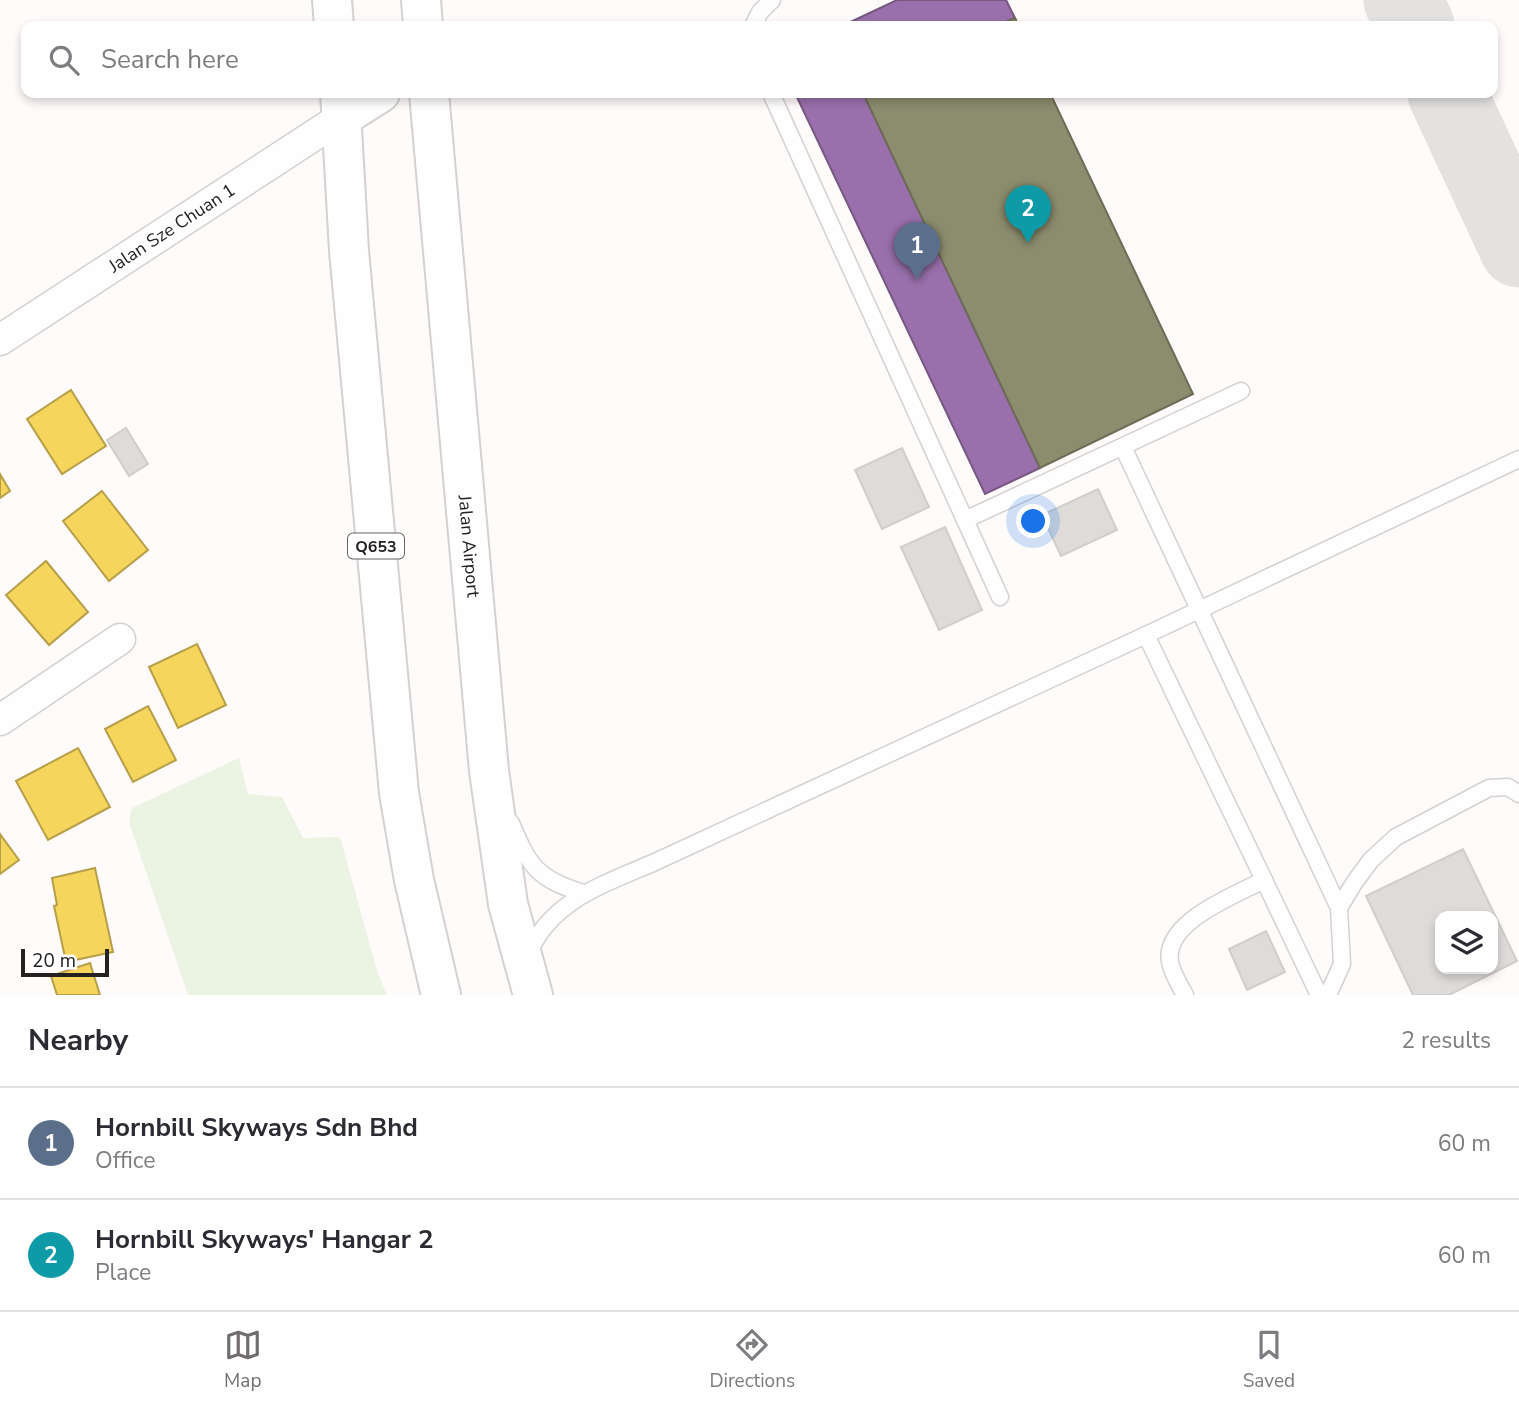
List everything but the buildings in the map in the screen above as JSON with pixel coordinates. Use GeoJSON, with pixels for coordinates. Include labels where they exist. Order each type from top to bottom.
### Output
{"type":"FeatureCollection","features":[{"type":"Feature","properties":{"kind":"main road"},"geometry":{"type":"LineString","coordinates":[[332,0],[334,21]]}},
{"type":"Feature","properties":{"kind":"main road"},"geometry":{"type":"LineString","coordinates":[[341,105],[364,98]]}},
{"type":"Feature","properties":{"kind":"main road","name":"Jalan Airport"},"geometry":{"type":"LineString","coordinates":[[429,98],[489,771],[508,904],[529,980]]}},
{"type":"Feature","properties":{"kind":"main road","name":"Q653"},"geometry":{"type":"LineString","coordinates":[[341,105],[349,251],[399,793],[414,880],[441,995]]}},
{"type":"Feature","properties":{"kind":"street","name":"Jalan Sze Chuan 1"},"geometry":{"type":"LineString","coordinates":[[0,340],[341,105]]}},
{"type":"Feature","properties":{"kind":"street"},"geometry":{"type":"LineString","coordinates":[[0,720],[120,639]]}},
{"type":"Feature","properties":{"kind":"lane"},"geometry":{"type":"LineString","coordinates":[[756,21],[772,0]]}},
{"type":"Feature","properties":{"kind":"lane"},"geometry":{"type":"LineString","coordinates":[[773,98],[1000,597]]}},
{"type":"Feature","properties":{"kind":"lane"},"geometry":{"type":"LineString","coordinates":[[965,520],[1241,391]]}},
{"type":"Feature","properties":{"kind":"lane"},"geometry":{"type":"LineString","coordinates":[[1123,447],[1339,908],[1342,964],[1328,995]]}},
{"type":"Feature","properties":{"kind":"lane"},"geometry":{"type":"LineString","coordinates":[[529,980],[535,937],[554,914],[583,893],[1200,610],[1519,459]]}},
{"type":"Feature","properties":{"kind":"lane"},"geometry":{"type":"LineString","coordinates":[[1146,635],[1319,995]]}},
{"type":"Feature","properties":{"kind":"lane"},"geometry":{"type":"LineString","coordinates":[[489,771],[520,846],[538,873],[558,886],[583,893]]}},
{"type":"Feature","properties":{"kind":"lane"},"geometry":{"type":"LineString","coordinates":[[1339,908],[1365,868],[1396,837],[1489,788],[1508,787],[1519,794]]}},
{"type":"Feature","properties":{"kind":"lane"},"geometry":{"type":"LineString","coordinates":[[1185,995],[1170,964],[1170,947],[1178,932],[1194,917],[1264,880]]}},
{"type":"Feature","properties":{"kind":"green space"},"geometry":{"type":"Polygon","coordinates":[[[239,758],[248,794],[282,797],[303,838],[340,837],[377,971],[387,995],[188,995],[129,822],[132,808],[239,758]]]}},
{"type":"Feature","properties":{"kind":"taxiway"},"geometry":{"type":"LineString","coordinates":[[1403,0],[1413,21]]}},
{"type":"Feature","properties":{"kind":"taxiway"},"geometry":{"type":"LineString","coordinates":[[1449,98],[1519,248]]}},
{"type":"Feature","properties":{"kind":"place","name":"Hornbill Skyways' Hangar 2"},"geometry":{"type":"Point","coordinates":[1028,243]}},
{"type":"Feature","properties":{"kind":"place","name":"Hornbill Skyways Sdn Bhd"},"geometry":{"type":"Point","coordinates":[917,280]}}]}
